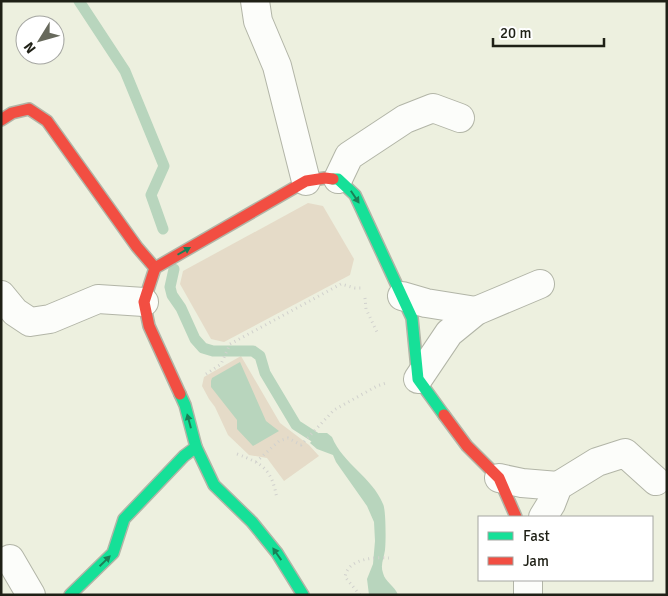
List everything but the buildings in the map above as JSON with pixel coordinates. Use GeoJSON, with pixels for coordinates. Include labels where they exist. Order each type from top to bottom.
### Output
{"type":"FeatureCollection","features":[{"type":"Feature","properties":{"kind":"street"},"geometry":{"type":"LineString","coordinates":[[255,1],[258,21],[277,66],[306,181]]}},
{"type":"Feature","properties":{"kind":"street"},"geometry":{"type":"LineString","coordinates":[[338,179],[349,156],[405,119],[433,108],[460,118]]}},
{"type":"Feature","properties":{"kind":"street"},"geometry":{"type":"LineString","coordinates":[[1,120],[12,113],[29,109],[48,121],[137,247],[155,268]]}},
{"type":"Feature","properties":{"kind":"street"},"geometry":{"type":"LineString","coordinates":[[304,595],[277,552],[252,522],[214,486],[196,447],[185,405],[149,326],[144,302],[155,268],[306,181],[325,178],[338,179],[356,194],[379,249],[412,318],[418,379],[467,446],[499,478],[516,516]]}},
{"type":"Feature","properties":{"kind":"street"},"geometry":{"type":"LineString","coordinates":[[418,379],[449,332],[476,311],[540,284]]}},
{"type":"Feature","properties":{"kind":"street"},"geometry":{"type":"LineString","coordinates":[[1,295],[14,312],[30,322],[50,319],[98,299],[144,302]]}},
{"type":"Feature","properties":{"kind":"street"},"geometry":{"type":"LineString","coordinates":[[402,296],[426,303],[476,311]]}},
{"type":"Feature","properties":{"kind":"street"},"geometry":{"type":"LineString","coordinates":[[70,595],[113,553],[124,519],[184,456],[196,447]]}},
{"type":"Feature","properties":{"kind":"street"},"geometry":{"type":"LineString","coordinates":[[499,478],[522,483],[558,486],[597,462],[625,453],[656,481]]}},
{"type":"Feature","properties":{"kind":"street"},"geometry":{"type":"LineString","coordinates":[[544,516],[558,486]]}},
{"type":"Feature","properties":{"kind":"street"},"geometry":{"type":"LineString","coordinates":[[10,559],[30,595]]}},
{"type":"Feature","properties":{"kind":"street"},"geometry":{"type":"LineString","coordinates":[[528,581],[528,595]]}},
{"type":"Feature","properties":{"kind":"path"},"geometry":{"type":"LineString","coordinates":[[364,279],[363,288],[366,309],[382,342]]}},
{"type":"Feature","properties":{"kind":"path"},"geometry":{"type":"LineString","coordinates":[[221,364],[230,344],[341,284],[363,288]]}},
{"type":"Feature","properties":{"kind":"path"},"geometry":{"type":"LineString","coordinates":[[256,462],[279,441],[288,438],[301,445],[334,410],[377,386],[388,383]]}},
{"type":"Feature","properties":{"kind":"path"},"geometry":{"type":"LineString","coordinates":[[360,595],[345,577],[346,572],[353,564],[372,557],[389,558]]}},
{"type":"Feature","properties":{"kind":"shaded area"},"geometry":{"type":"Polygon","coordinates":[[[308,203],[323,206],[354,259],[350,275],[224,342],[211,339],[180,284],[183,271],[308,203]]]}},
{"type":"Feature","properties":{"kind":"shaded area"},"geometry":{"type":"Polygon","coordinates":[[[241,356],[280,423],[309,445],[319,456],[284,481],[267,458],[249,455],[228,435],[215,407],[202,386],[204,377],[241,356]]]}},
{"type":"Feature","properties":{"kind":"shaded area"},"geometry":{"type":"Polygon","coordinates":[[[240,362],[266,421],[279,431],[253,446],[237,429],[237,420],[211,387],[212,378],[240,362]]]}},
{"type":"Feature","properties":{"kind":"shaded area"},"geometry":{"type":"Polygon","coordinates":[[[319,433],[327,433],[332,437],[343,455],[372,486],[383,504],[386,541],[382,570],[384,576],[398,595],[369,595],[367,579],[373,564],[374,522],[367,506],[333,455],[317,449],[310,443],[319,433]]]}},
{"type":"Feature","properties":{"kind":"waterway"},"geometry":{"type":"LineString","coordinates":[[79,1],[125,71],[164,166],[151,195],[163,229]]}},
{"type":"Feature","properties":{"kind":"waterway"},"geometry":{"type":"LineString","coordinates":[[174,269],[170,287],[172,295],[181,308],[195,339],[203,348],[213,351],[253,351],[260,356],[265,373],[296,425],[327,445]]}},
{"type":"Feature","properties":{"kind":"traffic: fast"},"geometry":{"type":"LineString","coordinates":[[333,179],[338,179],[355,195],[412,318],[418,379],[444,415]]}},
{"type":"Feature","properties":{"kind":"traffic: fast"},"geometry":{"type":"LineString","coordinates":[[180,394],[185,405],[196,447],[214,485],[252,522],[277,553],[303,595]]}},
{"type":"Feature","properties":{"kind":"traffic: fast"},"geometry":{"type":"LineString","coordinates":[[70,595],[113,553],[124,519],[184,456],[196,447]]}},
{"type":"Feature","properties":{"kind":"traffic: jam"},"geometry":{"type":"LineString","coordinates":[[1,120],[12,113],[29,109],[47,121],[137,247],[155,268]]}},
{"type":"Feature","properties":{"kind":"traffic: jam"},"geometry":{"type":"LineString","coordinates":[[180,394],[149,326],[144,302],[155,268],[306,181],[325,178],[333,179]]}},
{"type":"Feature","properties":{"kind":"traffic: jam"},"geometry":{"type":"LineString","coordinates":[[444,415],[467,446],[499,478],[516,516]]}}]}
